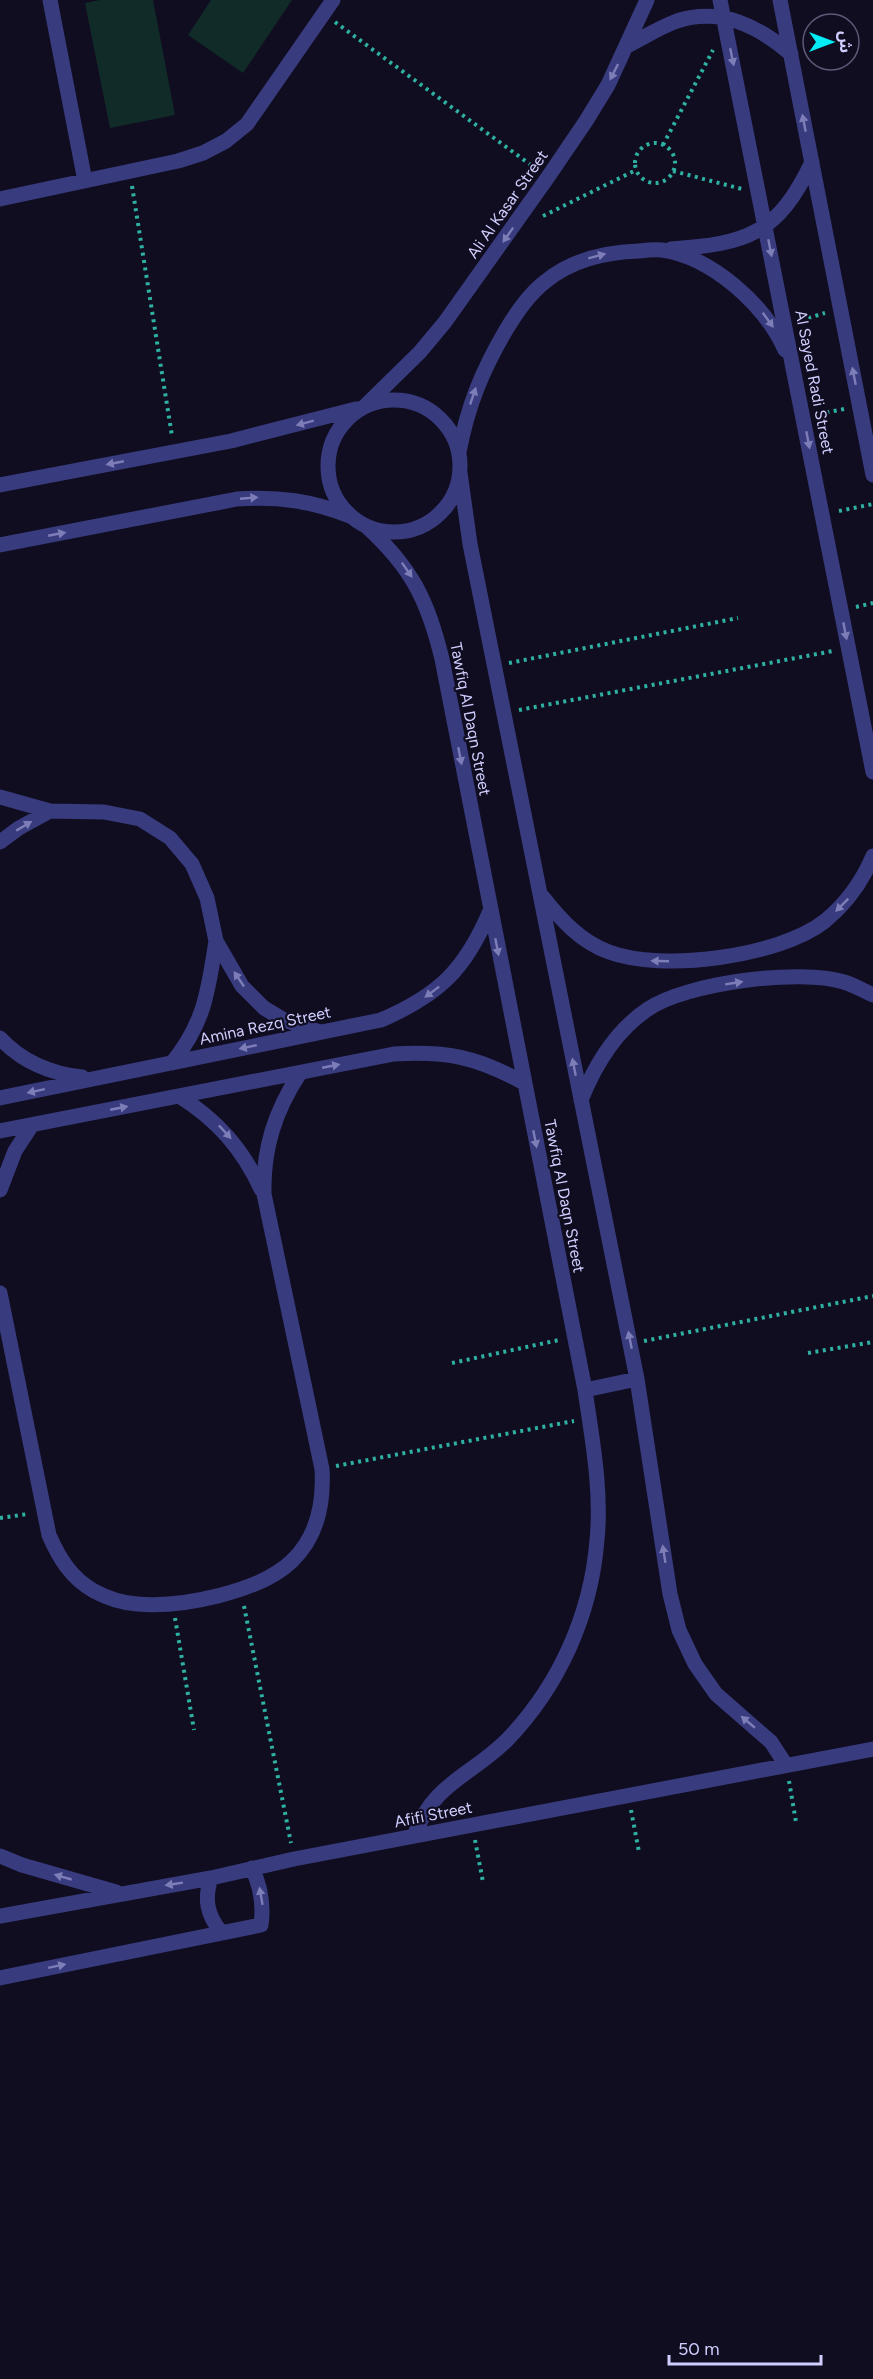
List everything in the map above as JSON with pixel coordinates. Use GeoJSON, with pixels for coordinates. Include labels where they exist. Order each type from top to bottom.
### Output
{"type":"FeatureCollection","features":[{"type":"Feature","properties":{"kind":"street"},"geometry":{"type":"LineString","coordinates":[[50,0],[85,181]]}},
{"type":"Feature","properties":{"kind":"street"},"geometry":{"type":"LineString","coordinates":[[0,199],[178,161],[203,153],[226,141],[246,124],[263,103],[333,0]]}},
{"type":"Feature","properties":{"kind":"street","name":"Ali Al Kasar Street"},"geometry":{"type":"LineString","coordinates":[[363,407],[420,352],[445,322],[548,177],[586,122],[627,46],[647,0]]}},
{"type":"Feature","properties":{"kind":"street","name":"Al Sayed Radi Street"},"geometry":{"type":"LineString","coordinates":[[720,0],[873,772]]}},
{"type":"Feature","properties":{"kind":"street"},"geometry":{"type":"LineString","coordinates":[[780,0],[873,475]]}},
{"type":"Feature","properties":{"kind":"street"},"geometry":{"type":"LineString","coordinates":[[627,46],[677,21],[701,17],[749,25],[771,37],[791,54]]}},
{"type":"Feature","properties":{"kind":"street"},"geometry":{"type":"LineString","coordinates":[[0,545],[256,497],[295,499],[323,505],[350,516],[368,527],[387,532],[408,531],[427,524],[443,511],[455,493],[460,473],[459,452],[469,407],[486,364],[513,319],[546,281],[567,267],[590,257],[615,251],[662,250],[725,244],[747,237],[786,208],[812,162]]}},
{"type":"Feature","properties":{"kind":"street"},"geometry":{"type":"LineString","coordinates":[[662,250],[698,262],[729,281],[750,299],[779,336],[794,370]]}},
{"type":"Feature","properties":{"kind":"street"},"geometry":{"type":"LineString","coordinates":[[0,485],[264,434],[384,400],[404,400],[423,406],[440,418],[452,434],[459,452]]}},
{"type":"Feature","properties":{"kind":"street"},"geometry":{"type":"LineString","coordinates":[[350,516],[337,500],[329,480],[328,459],[334,438],[345,421],[363,407]]}},
{"type":"Feature","properties":{"kind":"street","name":"Tawfiq Al Daqn Street"},"geometry":{"type":"LineString","coordinates":[[460,473],[470,544],[638,1379],[670,1594],[680,1630],[694,1664],[716,1694],[771,1742],[786,1766]]}},
{"type":"Feature","properties":{"kind":"street","name":"Tawfiq Al Daqn Street"},"geometry":{"type":"LineString","coordinates":[[368,527],[390,548],[409,572],[424,600],[435,629],[585,1390],[597,1493],[597,1539],[591,1583],[579,1625],[560,1667],[536,1707],[505,1741],[435,1798],[419,1822],[414,1836]]}},
{"type":"Feature","properties":{"kind":"street"},"geometry":{"type":"LineString","coordinates":[[0,797],[50,811],[104,812],[140,819],[170,838],[192,864],[207,898],[216,940],[243,986],[264,1008],[284,1020],[320,1032]]}},
{"type":"Feature","properties":{"kind":"street"},"geometry":{"type":"LineString","coordinates":[[0,842],[50,811]]}},
{"type":"Feature","properties":{"kind":"street"},"geometry":{"type":"LineString","coordinates":[[540,894],[566,924],[581,937],[608,952],[636,960],[701,960],[764,948],[795,937],[823,923],[846,902],[864,877],[873,856]]}},
{"type":"Feature","properties":{"kind":"street","name":"Amina Rezq Street"},"geometry":{"type":"LineString","coordinates":[[0,1098],[381,1020],[410,1007],[437,990],[477,941],[490,911]]}},
{"type":"Feature","properties":{"kind":"street"},"geometry":{"type":"LineString","coordinates":[[172,1063],[198,1025],[206,1003],[216,940]]}},
{"type":"Feature","properties":{"kind":"street"},"geometry":{"type":"LineString","coordinates":[[581,1100],[592,1072],[609,1046],[630,1023],[648,1009],[669,998],[694,990],[731,983],[771,978],[810,977],[843,982],[873,995]]}},
{"type":"Feature","properties":{"kind":"street"},"geometry":{"type":"LineString","coordinates":[[0,1038],[8,1047],[35,1065],[66,1075],[97,1078]]}},
{"type":"Feature","properties":{"kind":"street"},"geometry":{"type":"LineString","coordinates":[[0,1131],[394,1054],[428,1052],[462,1056],[494,1067],[524,1083]]}},
{"type":"Feature","properties":{"kind":"street"},"geometry":{"type":"LineString","coordinates":[[0,1293],[49,1535],[59,1557],[74,1576],[93,1590],[114,1600],[138,1604],[173,1603],[207,1597],[273,1576],[292,1561],[308,1541],[318,1519],[322,1502],[322,1469],[264,1194],[263,1168],[267,1143],[278,1110],[300,1073]]}},
{"type":"Feature","properties":{"kind":"street"},"geometry":{"type":"LineString","coordinates":[[179,1096],[201,1110],[221,1128],[238,1148],[264,1194]]}},
{"type":"Feature","properties":{"kind":"street"},"geometry":{"type":"LineString","coordinates":[[0,1190],[15,1151],[32,1125]]}},
{"type":"Feature","properties":{"kind":"street"},"geometry":{"type":"LineString","coordinates":[[585,1390],[638,1379]]}},
{"type":"Feature","properties":{"kind":"street","name":"Afifi Street"},"geometry":{"type":"LineString","coordinates":[[0,1916],[211,1878],[472,1824],[873,1749]]}},
{"type":"Feature","properties":{"kind":"street"},"geometry":{"type":"LineString","coordinates":[[0,1856],[22,1865],[119,1893]]}},
{"type":"Feature","properties":{"kind":"street"},"geometry":{"type":"LineString","coordinates":[[0,1978],[261,1925],[263,1902],[252,1868]]}},
{"type":"Feature","properties":{"kind":"street"},"geometry":{"type":"LineString","coordinates":[[211,1878],[206,1901],[208,1912],[221,1932]]}},
{"type":"Feature","properties":{"kind":"path"},"geometry":{"type":"LineString","coordinates":[[323,14],[548,177]]}},
{"type":"Feature","properties":{"kind":"path"},"geometry":{"type":"LineString","coordinates":[[663,145],[724,22]]}},
{"type":"Feature","properties":{"kind":"path"},"geometry":{"type":"LineString","coordinates":[[648,144],[663,145],[673,156],[673,171],[662,182],[646,181],[636,170],[636,155],[648,144]]}},
{"type":"Feature","properties":{"kind":"path"},"geometry":{"type":"LineString","coordinates":[[541,217],[636,170]]}},
{"type":"Feature","properties":{"kind":"path"},"geometry":{"type":"LineString","coordinates":[[673,171],[759,193]]}},
{"type":"Feature","properties":{"kind":"path"},"geometry":{"type":"LineString","coordinates":[[130,172],[175,452]]}},
{"type":"Feature","properties":{"kind":"path"},"geometry":{"type":"LineString","coordinates":[[785,324],[841,309]]}},
{"type":"Feature","properties":{"kind":"path"},"geometry":{"type":"LineString","coordinates":[[803,417],[860,405]]}},
{"type":"Feature","properties":{"kind":"path"},"geometry":{"type":"LineString","coordinates":[[823,515],[873,504]]}},
{"type":"Feature","properties":{"kind":"path"},"geometry":{"type":"LineString","coordinates":[[495,665],[738,618]]}},
{"type":"Feature","properties":{"kind":"path"},"geometry":{"type":"LineString","coordinates":[[505,713],[849,648]]}},
{"type":"Feature","properties":{"kind":"path"},"geometry":{"type":"LineString","coordinates":[[630,1344],[873,1296]]}},
{"type":"Feature","properties":{"kind":"path"},"geometry":{"type":"LineString","coordinates":[[452,1363],[574,1337]]}},
{"type":"Feature","properties":{"kind":"path"},"geometry":{"type":"LineString","coordinates":[[808,1353],[873,1342]]}},
{"type":"Feature","properties":{"kind":"path"},"geometry":{"type":"LineString","coordinates":[[322,1469],[589,1418]]}},
{"type":"Feature","properties":{"kind":"path"},"geometry":{"type":"LineString","coordinates":[[0,1518],[44,1512]]}},
{"type":"Feature","properties":{"kind":"path"},"geometry":{"type":"LineString","coordinates":[[240,1588],[294,1859]]}},
{"type":"Feature","properties":{"kind":"path"},"geometry":{"type":"LineString","coordinates":[[173,1603],[194,1730]]}},
{"type":"Feature","properties":{"kind":"path"},"geometry":{"type":"LineString","coordinates":[[786,1766],[796,1822]]}},
{"type":"Feature","properties":{"kind":"path"},"geometry":{"type":"LineString","coordinates":[[628,1795],[639,1852]]}},
{"type":"Feature","properties":{"kind":"path"},"geometry":{"type":"LineString","coordinates":[[472,1824],[483,1882]]}},
{"type":"Feature","properties":{"kind":"green space"},"geometry":{"type":"Polygon","coordinates":[[[100,0],[153,0],[175,115],[110,128],[85,3],[100,0]]]}},
{"type":"Feature","properties":{"kind":"green space"},"geometry":{"type":"Polygon","coordinates":[[[211,0],[292,0],[243,73],[188,35],[211,0]]]}}]}
